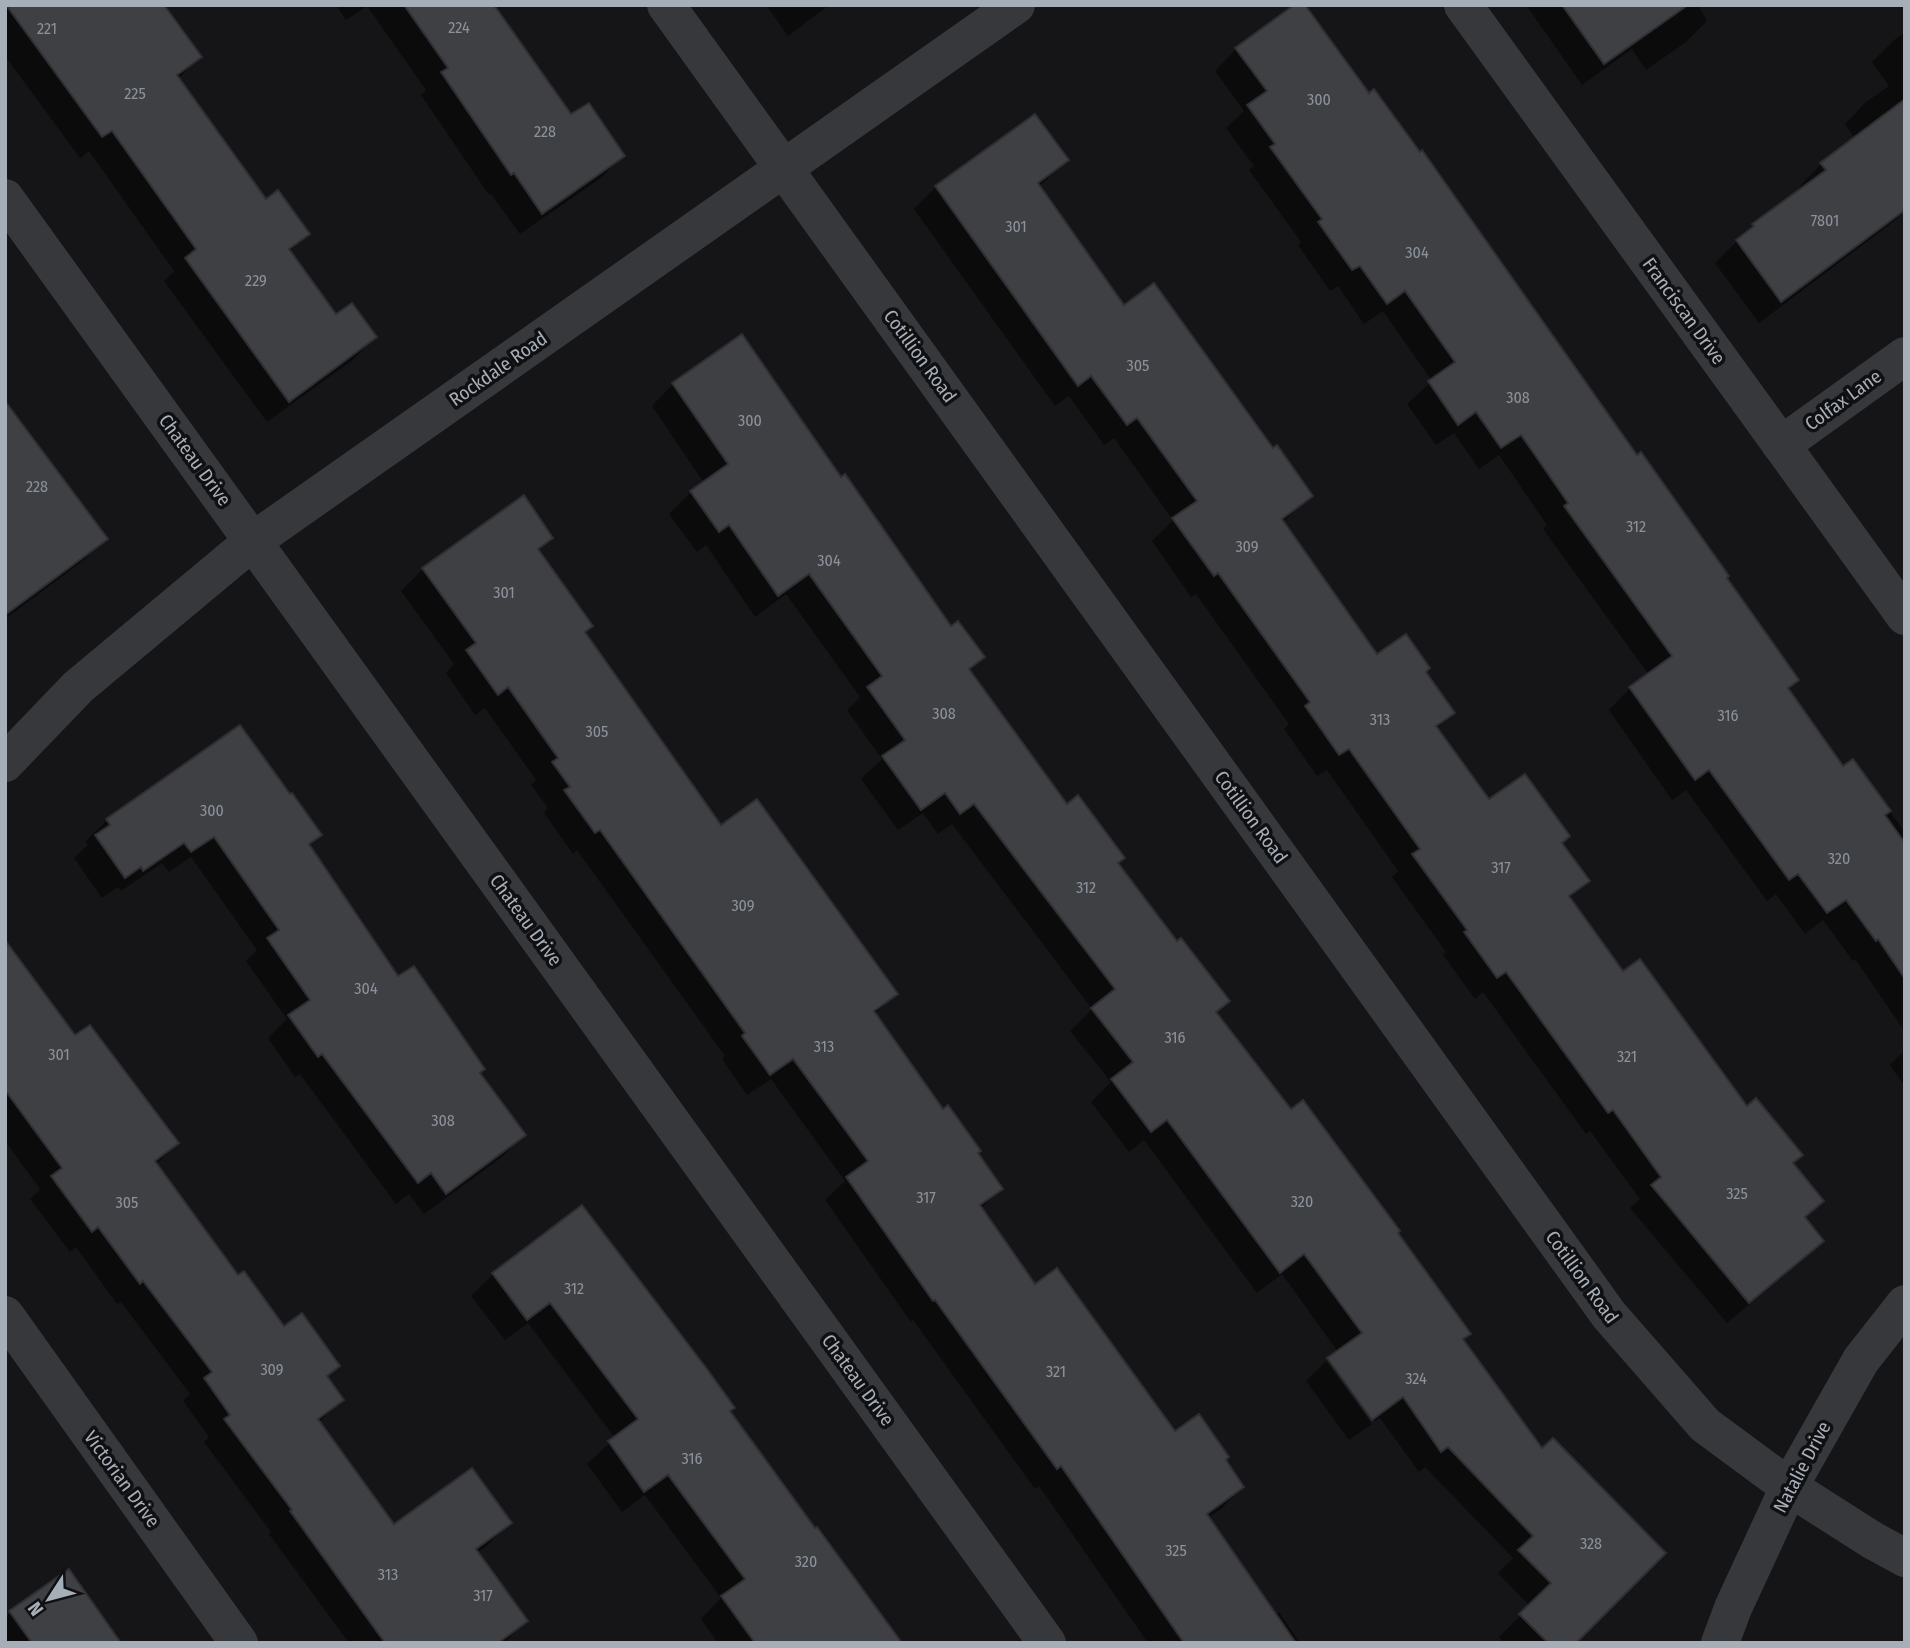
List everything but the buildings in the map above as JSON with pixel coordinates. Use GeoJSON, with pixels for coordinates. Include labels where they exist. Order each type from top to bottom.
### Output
{"type":"FeatureCollection","features":[{"type":"Feature","properties":{"kind":"street","name":"Cotillion Road"},"geometry":{"type":"LineString","coordinates":[[666,5],[1609,1315],[1705,1425],[1789,1487],[1905,1558]]}},
{"type":"Feature","properties":{"kind":"street","name":"Rockdale Road"},"geometry":{"type":"LineString","coordinates":[[5,763],[78,687],[253,541],[1016,5]]}},
{"type":"Feature","properties":{"kind":"street","name":"Franciscan Drive"},"geometry":{"type":"LineString","coordinates":[[1463,5],[1905,616]]}},
{"type":"Feature","properties":{"kind":"street","name":"Chateau Drive"},"geometry":{"type":"LineString","coordinates":[[5,198],[1047,1643]]}},
{"type":"Feature","properties":{"kind":"street","name":"Colfax Lane"},"geometry":{"type":"LineString","coordinates":[[1781,445],[1905,356]]}},
{"type":"Feature","properties":{"kind":"street","name":"Natalie Drive"},"geometry":{"type":"LineString","coordinates":[[1720,1643],[1733,1608],[1789,1487],[1861,1360],[1905,1304]]}},
{"type":"Feature","properties":{"kind":"street","name":"Victorian Drive"},"geometry":{"type":"LineString","coordinates":[[5,1315],[239,1643]]}}]}
